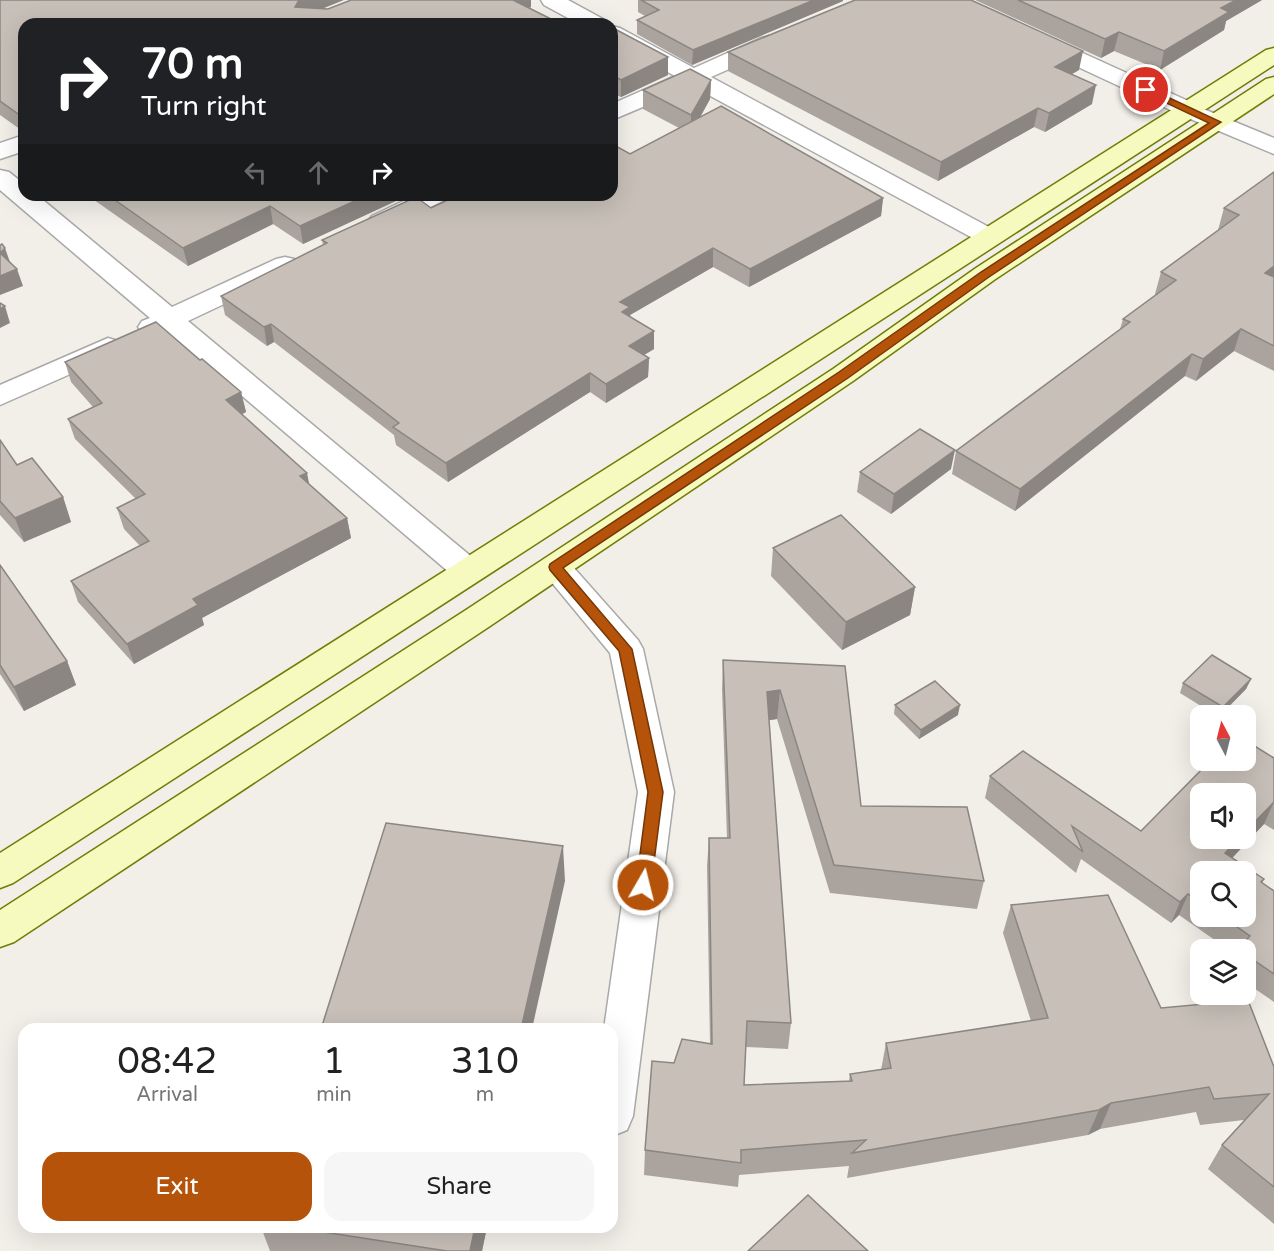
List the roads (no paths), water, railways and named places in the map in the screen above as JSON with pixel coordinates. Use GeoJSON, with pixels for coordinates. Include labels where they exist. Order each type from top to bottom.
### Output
{"type":"FeatureCollection","features":[{"type":"Feature","properties":{"kind":"main road"},"geometry":{"type":"LineString","coordinates":[[0,872],[1274,55]]}},
{"type":"Feature","properties":{"kind":"main road"},"geometry":{"type":"LineString","coordinates":[[0,930],[555,567],[843,375],[985,274],[1274,84]]}},
{"type":"Feature","properties":{"kind":"street"},"geometry":{"type":"LineString","coordinates":[[552,0],[584,18]]}},
{"type":"Feature","properties":{"kind":"street"},"geometry":{"type":"LineString","coordinates":[[1017,30],[1274,147]]}},
{"type":"Feature","properties":{"kind":"street"},"geometry":{"type":"LineString","coordinates":[[618,36],[989,237]]}},
{"type":"Feature","properties":{"kind":"street"},"geometry":{"type":"LineString","coordinates":[[618,110],[690,76],[786,36]]}},
{"type":"Feature","properties":{"kind":"street"},"geometry":{"type":"LineString","coordinates":[[0,152],[18,144]]}},
{"type":"Feature","properties":{"kind":"street"},"geometry":{"type":"LineString","coordinates":[[0,177],[18,192]]}},
{"type":"Feature","properties":{"kind":"street"},"geometry":{"type":"LineString","coordinates":[[29,201],[468,571]]}},
{"type":"Feature","properties":{"kind":"street"},"geometry":{"type":"LineString","coordinates":[[361,230],[423,201]]}},
{"type":"Feature","properties":{"kind":"street"},"geometry":{"type":"LineString","coordinates":[[0,396],[308,255]]}},
{"type":"Feature","properties":{"kind":"street"},"geometry":{"type":"LineString","coordinates":[[555,567],[626,649],[656,792],[618,1072]]}}]}
